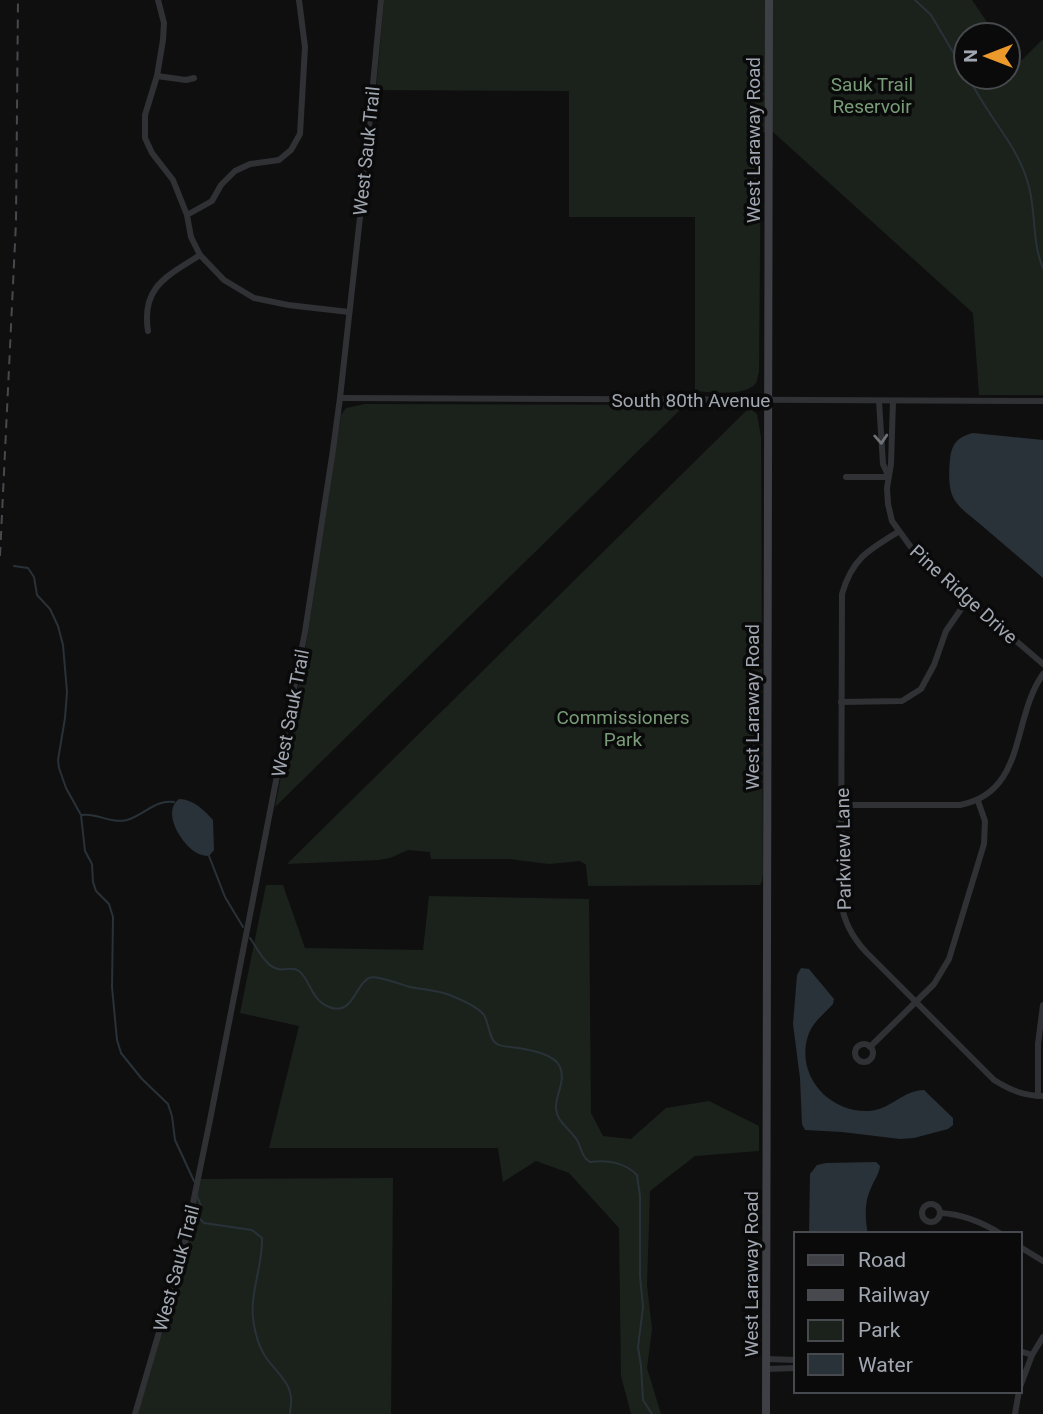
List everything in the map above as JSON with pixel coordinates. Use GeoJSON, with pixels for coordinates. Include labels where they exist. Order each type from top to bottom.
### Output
{"type":"FeatureCollection","features":[{"type":"Feature","properties":{"kind":"main road","name":"West Laraway Road"},"geometry":{"type":"LineString","coordinates":[[766,1414],[769,0]]}},
{"type":"Feature","properties":{"kind":"street"},"geometry":{"type":"LineString","coordinates":[[158,0],[164,23],[163,40],[157,76],[145,115],[145,138],[152,153],[173,180],[187,215],[191,237],[200,255],[224,280],[254,298],[349,312]]}},
{"type":"Feature","properties":{"kind":"street"},"geometry":{"type":"LineString","coordinates":[[187,215],[212,201],[221,185],[235,171],[250,164],[279,160],[291,150],[300,134],[305,47],[299,0]]}},
{"type":"Feature","properties":{"kind":"street","name":"West Sauk Trail"},"geometry":{"type":"LineString","coordinates":[[135,1414],[184,1247],[305,632],[340,398],[381,0]]}},
{"type":"Feature","properties":{"kind":"street"},"geometry":{"type":"LineString","coordinates":[[157,76],[186,80],[194,78]]}},
{"type":"Feature","properties":{"kind":"street"},"geometry":{"type":"LineString","coordinates":[[148,331],[146,317],[151,294],[165,278],[200,255]]}},
{"type":"Feature","properties":{"kind":"street","name":"South 80th Avenue"},"geometry":{"type":"LineString","coordinates":[[340,398],[1043,401]]}},
{"type":"Feature","properties":{"kind":"street","name":"Pine Ridge Drive"},"geometry":{"type":"LineString","coordinates":[[879,401],[883,464],[888,477]]}},
{"type":"Feature","properties":{"kind":"street","name":"Pine Ridge Drive"},"geometry":{"type":"LineString","coordinates":[[893,401],[888,504],[898,532],[913,550],[1043,664]]}},
{"type":"Feature","properties":{"kind":"street"},"geometry":{"type":"LineString","coordinates":[[846,477],[888,477]]}},
{"type":"Feature","properties":{"kind":"street","name":"Parkview Lane"},"geometry":{"type":"LineString","coordinates":[[898,532],[863,555],[853,567],[841,603],[841,900],[846,924],[860,945],[994,1080],[1015,1092],[1040,1096]]}},
{"type":"Feature","properties":{"kind":"street"},"geometry":{"type":"LineString","coordinates":[[841,702],[902,701],[921,689],[934,665],[946,631],[968,599]]}},
{"type":"Feature","properties":{"kind":"street"},"geometry":{"type":"LineString","coordinates":[[841,805],[960,805],[978,800],[997,787],[1008,771],[1033,692],[1043,674]]}},
{"type":"Feature","properties":{"kind":"street"},"geometry":{"type":"LineString","coordinates":[[870,1047],[934,984],[949,959],[984,844],[985,821],[978,800]]}},
{"type":"Feature","properties":{"kind":"street"},"geometry":{"type":"LineString","coordinates":[[1040,1096],[1038,1044],[1043,1005]]}},
{"type":"Feature","properties":{"kind":"street"},"geometry":{"type":"LineString","coordinates":[[940,1213],[954,1214],[986,1224],[998,1232]]}},
{"type":"Feature","properties":{"kind":"street"},"geometry":{"type":"LineString","coordinates":[[1022,1248],[1043,1261]]}},
{"type":"Feature","properties":{"kind":"street"},"geometry":{"type":"LineString","coordinates":[[1022,1381],[1032,1355],[1043,1337]]}},
{"type":"Feature","properties":{"kind":"street"},"geometry":{"type":"LineString","coordinates":[[1022,1352],[1032,1355]]}},
{"type":"Feature","properties":{"kind":"street"},"geometry":{"type":"LineString","coordinates":[[766,1359],[794,1360]]}},
{"type":"Feature","properties":{"kind":"street"},"geometry":{"type":"LineString","coordinates":[[766,1369],[794,1368]]}},
{"type":"Feature","properties":{"kind":"street"},"geometry":{"type":"LineString","coordinates":[[1016,1414],[1019,1393]]}},
{"type":"Feature","properties":{"kind":"green space","name":"Sauk Trail Reservoir"},"geometry":{"type":"Polygon","coordinates":[[[384,0],[972,0],[986,21],[952,21],[952,91],[1022,91],[1022,60],[1043,39],[1043,395],[979,395],[973,313],[773,132],[761,132],[759,372],[756,382],[751,387],[736,392],[695,391],[695,217],[569,217],[569,91],[376,90],[384,0]]]}},
{"type":"Feature","properties":{"kind":"green space"},"geometry":{"type":"Polygon","coordinates":[[[365,404],[685,405],[275,807],[305,652],[341,415],[346,408],[365,404]]]}},
{"type":"Feature","properties":{"kind":"green space","name":"Commissioners Park"},"geometry":{"type":"Polygon","coordinates":[[[749,408],[757,414],[761,437],[763,873],[760,885],[588,886],[586,865],[580,861],[549,864],[509,859],[431,859],[430,852],[408,850],[378,860],[287,864],[749,408]]]}},
{"type":"Feature","properties":{"kind":"green space"},"geometry":{"type":"Polygon","coordinates":[[[266,885],[283,885],[305,948],[423,950],[429,896],[589,899],[591,1113],[603,1136],[631,1139],[666,1108],[709,1101],[759,1126],[759,1151],[695,1156],[650,1191],[647,1285],[652,1329],[647,1368],[661,1414],[631,1414],[621,1376],[619,1228],[569,1173],[536,1161],[503,1182],[498,1148],[269,1148],[299,1026],[240,1013],[266,885]]]}},
{"type":"Feature","properties":{"kind":"green space"},"geometry":{"type":"Polygon","coordinates":[[[393,1178],[391,1414],[136,1414],[199,1179],[393,1178]]]}},
{"type":"Feature","properties":{"kind":"water"},"geometry":{"type":"Polygon","coordinates":[[[973,433],[1043,440],[1043,578],[965,512],[953,497],[949,478],[952,449],[963,436],[973,433]]]}},
{"type":"Feature","properties":{"kind":"water"},"geometry":{"type":"Polygon","coordinates":[[[179,799],[194,803],[213,820],[214,850],[209,856],[191,849],[180,836],[172,812],[179,799]]]}},
{"type":"Feature","properties":{"kind":"water"},"geometry":{"type":"Polygon","coordinates":[[[801,968],[809,969],[834,999],[833,1004],[811,1029],[806,1048],[810,1076],[827,1097],[853,1110],[868,1111],[883,1108],[909,1093],[924,1090],[953,1118],[953,1125],[948,1129],[914,1138],[900,1139],[805,1130],[802,1124],[800,1078],[793,1024],[797,975],[801,968]]]}},
{"type":"Feature","properties":{"kind":"water"},"geometry":{"type":"Polygon","coordinates":[[[876,1162],[880,1166],[866,1205],[868,1232],[809,1232],[810,1174],[817,1165],[876,1162]]]}},
{"type":"Feature","properties":{"kind":"waterway"},"geometry":{"type":"LineString","coordinates":[[915,0],[931,15],[952,50]]}},
{"type":"Feature","properties":{"kind":"waterway"},"geometry":{"type":"LineString","coordinates":[[976,91],[1014,151],[1025,174],[1031,197],[1037,248],[1043,268]]}},
{"type":"Feature","properties":{"kind":"waterway"},"geometry":{"type":"LineString","coordinates":[[14,566],[28,568],[34,577],[37,595],[50,609],[63,645],[67,692],[59,768],[66,788],[81,815],[85,851],[92,864],[96,891],[109,904],[113,917],[112,987],[117,1040],[121,1053],[142,1079],[168,1104],[175,1140],[194,1181]]}},
{"type":"Feature","properties":{"kind":"waterway"},"geometry":{"type":"LineString","coordinates":[[82,815],[121,821],[133,818],[161,803],[174,802]]}},
{"type":"Feature","properties":{"kind":"waterway"},"geometry":{"type":"LineString","coordinates":[[209,856],[225,897],[243,927]]}},
{"type":"Feature","properties":{"kind":"waterway"},"geometry":{"type":"LineString","coordinates":[[250,938],[274,968],[299,971],[318,999],[329,1007],[337,1009],[349,1004],[364,981],[371,977],[442,992],[465,1001],[481,1012],[486,1018],[492,1039],[497,1044],[542,1053],[557,1063],[562,1073],[556,1104],[557,1114],[577,1140],[585,1157],[590,1162],[621,1165],[637,1175],[643,1307],[638,1347],[643,1400],[652,1414]]}},
{"type":"Feature","properties":{"kind":"waterway"},"geometry":{"type":"LineString","coordinates":[[197,1196],[201,1206],[199,1218],[204,1223],[252,1230],[262,1238],[254,1292],[254,1325],[263,1353],[288,1386],[290,1414]]}},
{"type":"Feature","properties":{"kind":"railway"},"geometry":{"type":"LineString","coordinates":[[0,556],[16,222],[18,0]]}}]}
